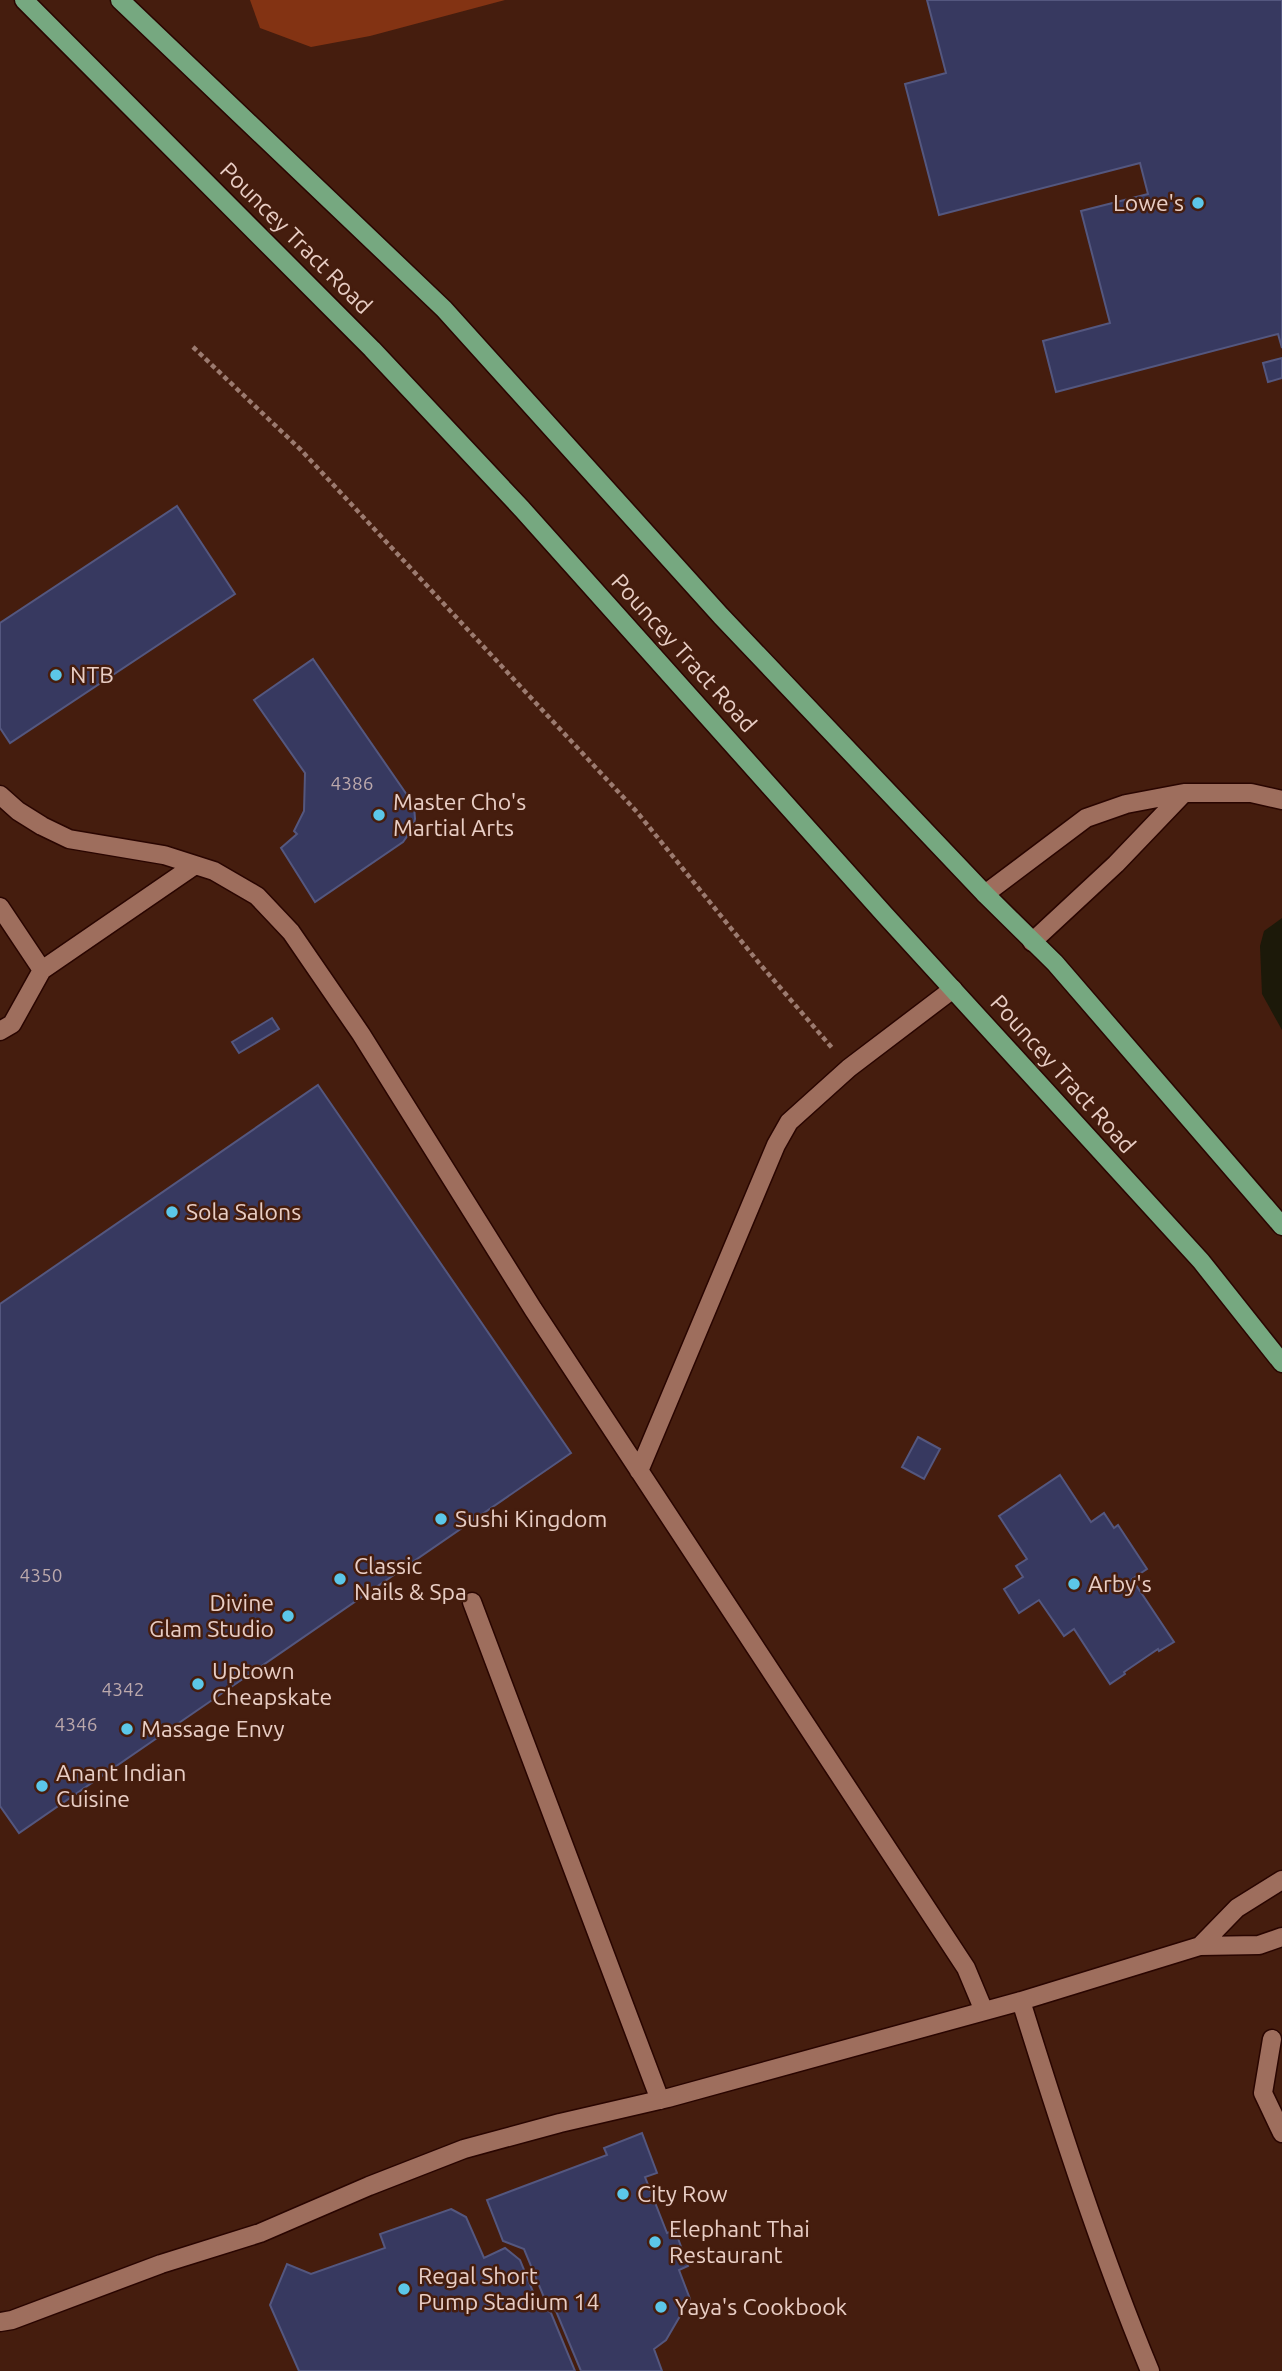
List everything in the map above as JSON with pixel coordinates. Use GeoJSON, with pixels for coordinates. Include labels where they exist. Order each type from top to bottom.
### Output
{"type":"FeatureCollection","features":[{"type":"Feature","properties":{"kind":"main road","name":"Pouncey Tract Road"},"geometry":{"type":"LineString","coordinates":[[24,0],[372,349],[522,509],[1200,1261],[1282,1363]]}},
{"type":"Feature","properties":{"kind":"main road","name":"Pouncey Tract Road"},"geometry":{"type":"LineString","coordinates":[[120,0],[444,309],[721,617],[985,894],[1055,963],[1282,1226]]}},
{"type":"Feature","properties":{"kind":"street"},"geometry":{"type":"LineString","coordinates":[[1032,942],[1116,864],[1184,793]]}},
{"type":"Feature","properties":{"kind":"street"},"geometry":{"type":"LineString","coordinates":[[985,894],[1086,818],[1126,804],[1184,793],[1251,793],[1282,800]]}},
{"type":"Feature","properties":{"kind":"street"},"geometry":{"type":"LineString","coordinates":[[0,795],[18,811],[69,839],[164,855],[214,871],[257,895],[291,932],[361,1034],[533,1309],[639,1472],[761,1652],[966,1968],[984,2011]]}},
{"type":"Feature","properties":{"kind":"street"},"geometry":{"type":"LineString","coordinates":[[0,1031],[12,1024],[42,970],[195,865]]}},
{"type":"Feature","properties":{"kind":"street"},"geometry":{"type":"LineString","coordinates":[[0,907],[42,970]]}},
{"type":"Feature","properties":{"kind":"street"},"geometry":{"type":"LineString","coordinates":[[639,1472],[776,1145],[789,1122],[849,1068],[953,989]]}},
{"type":"Feature","properties":{"kind":"street"},"geometry":{"type":"LineString","coordinates":[[472,1602],[660,2100]]}},
{"type":"Feature","properties":{"kind":"street"},"geometry":{"type":"LineString","coordinates":[[1199,1947],[1237,1908],[1282,1880]]}},
{"type":"Feature","properties":{"kind":"street"},"geometry":{"type":"LineString","coordinates":[[0,2322],[12,2320],[161,2264],[260,2233],[464,2149],[660,2100],[1021,2001],[1199,1947],[1259,1945],[1282,1937]]}},
{"type":"Feature","properties":{"kind":"street"},"geometry":{"type":"LineString","coordinates":[[1021,2001],[1101,2242],[1150,2371]]}},
{"type":"Feature","properties":{"kind":"street"},"geometry":{"type":"LineString","coordinates":[[1272,2039],[1262,2093],[1282,2133]]}},
{"type":"Feature","properties":{"kind":"path"},"geometry":{"type":"LineString","coordinates":[[193,347],[301,450],[637,812],[758,963],[849,1068]]}},
{"type":"Feature","properties":{"kind":"shaded area"},"geometry":{"type":"Polygon","coordinates":[[[250,0],[505,0],[370,36],[311,47],[260,28],[250,0]]]}},
{"type":"Feature","properties":{"kind":"shaded area"},"geometry":{"type":"Polygon","coordinates":[[[1282,918],[1282,1030],[1262,994],[1260,946],[1264,931],[1282,918]]]}},
{"type":"Feature","properties":{"kind":"building","name":"Lowe's"},"geometry":{"type":"Polygon","coordinates":[[[927,0],[1282,0],[1282,348],[1278,334],[1056,392],[1043,341],[1110,323],[1081,211],[1148,194],[1140,163],[939,215],[905,84],[946,73],[927,0]]]}},
{"type":"Feature","properties":{"kind":"building"},"geometry":{"type":"Polygon","coordinates":[[[1282,358],[1282,378],[1268,382],[1263,363],[1282,358]]]}},
{"type":"Feature","properties":{"kind":"building","name":"NTB"},"geometry":{"type":"Polygon","coordinates":[[[177,506],[235,594],[10,743],[0,728],[0,623],[177,506]]]}},
{"type":"Feature","properties":{"kind":"building"},"geometry":{"type":"Polygon","coordinates":[[[313,659],[414,805],[415,819],[413,828],[403,842],[315,902],[281,848],[297,834],[294,831],[304,811],[305,773],[254,700],[313,659]]]}},
{"type":"Feature","properties":{"kind":"building"},"geometry":{"type":"Polygon","coordinates":[[[272,1018],[279,1029],[239,1053],[232,1042],[272,1018]]]}},
{"type":"Feature","properties":{"kind":"building"},"geometry":{"type":"Polygon","coordinates":[[[318,1085],[571,1453],[19,1833],[0,1806],[0,1304],[318,1085]]]}},
{"type":"Feature","properties":{"kind":"building"},"geometry":{"type":"Polygon","coordinates":[[[918,1437],[940,1449],[924,1479],[902,1467],[918,1437]]]}},
{"type":"Feature","properties":{"kind":"building","name":"Arby's"},"geometry":{"type":"Polygon","coordinates":[[[1060,1475],[1091,1522],[1104,1513],[1114,1528],[1118,1525],[1147,1569],[1132,1579],[1174,1642],[1159,1651],[1158,1649],[1110,1684],[1074,1629],[1064,1636],[1039,1600],[1019,1613],[1004,1589],[1023,1577],[1016,1566],[1027,1559],[999,1516],[1060,1475]]]}},
{"type":"Feature","properties":{"kind":"building"},"geometry":{"type":"Polygon","coordinates":[[[642,2133],[657,2173],[645,2177],[667,2233],[675,2230],[688,2266],[679,2270],[690,2299],[666,2340],[654,2349],[662,2371],[581,2371],[556,2311],[548,2307],[524,2249],[503,2241],[487,2200],[607,2155],[604,2148],[642,2133]]]}},
{"type":"Feature","properties":{"kind":"building","name":"Regal Short Pump Stadium 14"},"geometry":{"type":"Polygon","coordinates":[[[451,2209],[466,2217],[484,2258],[505,2248],[520,2260],[538,2304],[551,2313],[575,2371],[299,2371],[270,2305],[287,2264],[311,2274],[385,2248],[380,2234],[451,2209]]]}},
{"type":"Feature","properties":{"kind":"place","name":"Lowe's"},"geometry":{"type":"Point","coordinates":[1198,203]}},
{"type":"Feature","properties":{"kind":"place","name":"NTB"},"geometry":{"type":"Point","coordinates":[56,675]}},
{"type":"Feature","properties":{"kind":"place","name":"Master Cho's Martial Arts"},"geometry":{"type":"Point","coordinates":[379,815]}},
{"type":"Feature","properties":{"kind":"place","name":"Sola Salons"},"geometry":{"type":"Point","coordinates":[172,1212]}},
{"type":"Feature","properties":{"kind":"place","name":"Sushi Kingdom"},"geometry":{"type":"Point","coordinates":[441,1519]}},
{"type":"Feature","properties":{"kind":"place","name":"Classic Nails & Spa"},"geometry":{"type":"Point","coordinates":[340,1579]}},
{"type":"Feature","properties":{"kind":"place","name":"Arby's"},"geometry":{"type":"Point","coordinates":[1074,1584]}},
{"type":"Feature","properties":{"kind":"place","name":"Divine Glam Studio"},"geometry":{"type":"Point","coordinates":[288,1616]}},
{"type":"Feature","properties":{"kind":"place","name":"Uptown Cheapskate"},"geometry":{"type":"Point","coordinates":[198,1684]}},
{"type":"Feature","properties":{"kind":"place","name":"Massage Envy"},"geometry":{"type":"Point","coordinates":[127,1729]}},
{"type":"Feature","properties":{"kind":"place","name":"Anant Indian Cuisine"},"geometry":{"type":"Point","coordinates":[42,1786]}},
{"type":"Feature","properties":{"kind":"place","name":"City Row"},"geometry":{"type":"Point","coordinates":[623,2194]}},
{"type":"Feature","properties":{"kind":"place","name":"Elephant Thai Restaurant"},"geometry":{"type":"Point","coordinates":[655,2242]}},
{"type":"Feature","properties":{"kind":"place","name":"Regal Short Pump Stadium 14"},"geometry":{"type":"Point","coordinates":[404,2289]}},
{"type":"Feature","properties":{"kind":"place","name":"Yaya's Cookbook"},"geometry":{"type":"Point","coordinates":[661,2307]}}]}
